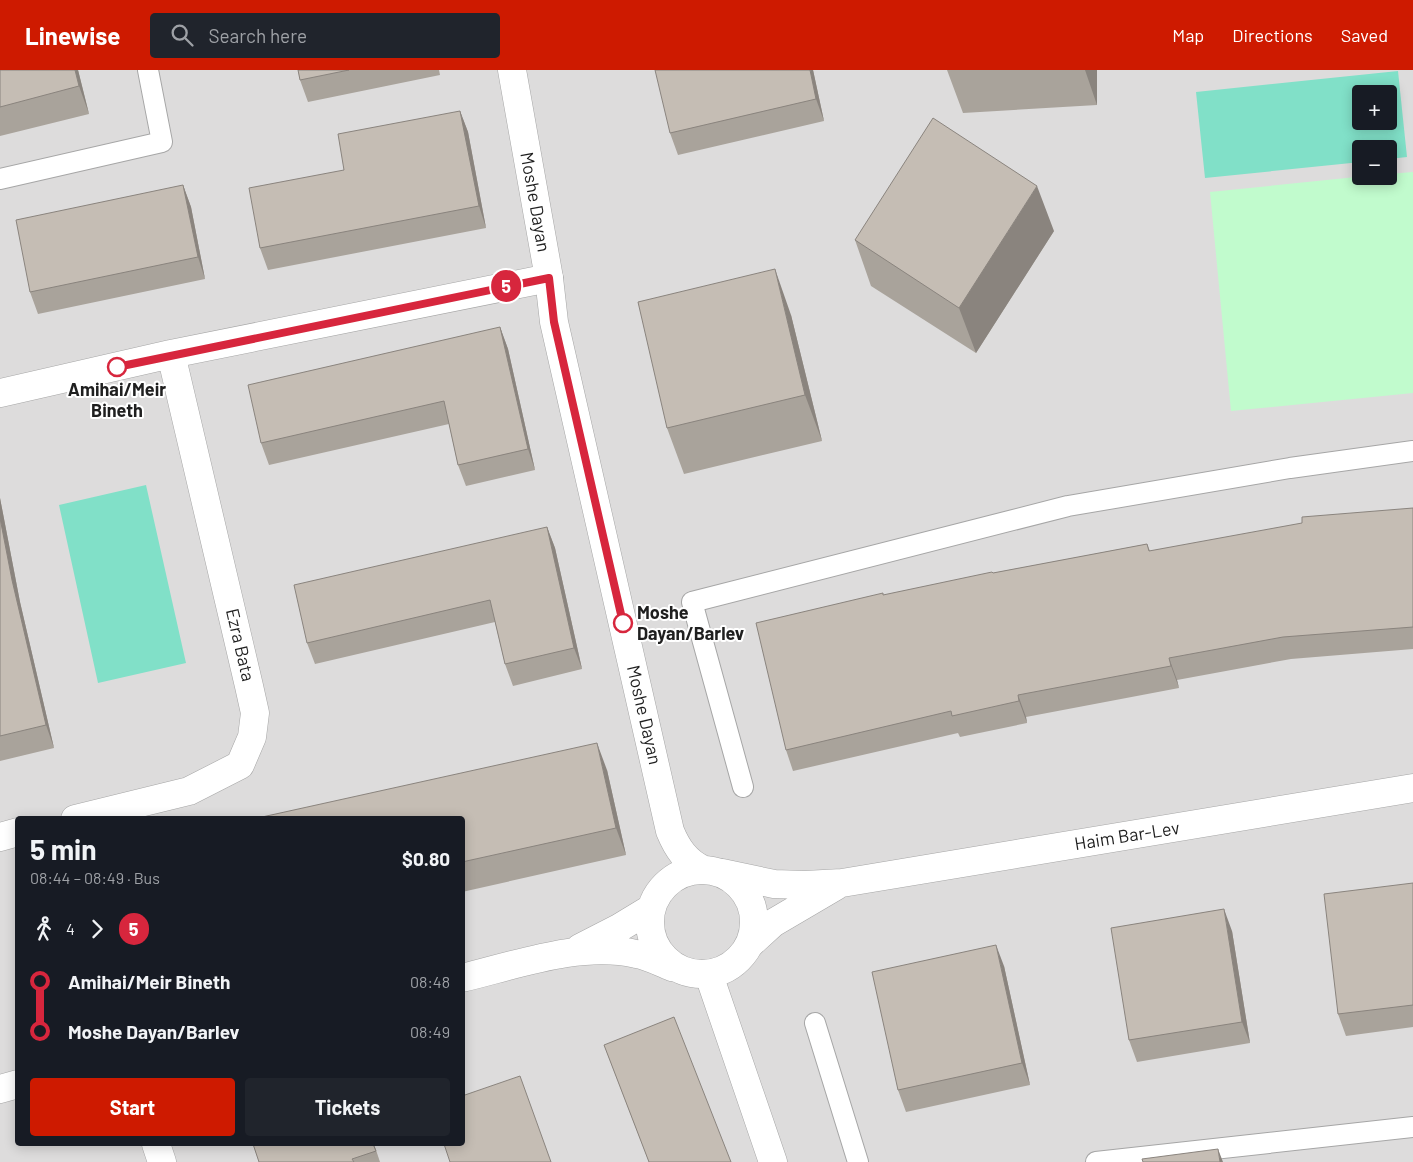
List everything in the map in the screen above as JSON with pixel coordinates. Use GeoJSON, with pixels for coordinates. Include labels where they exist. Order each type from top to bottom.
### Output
{"type":"FeatureCollection","features":[{"type":"Feature","properties":{"kind":"street","name":"Moshe Dayan"},"geometry":{"type":"LineString","coordinates":[[512,70],[549,278],[554,322],[670,831],[680,851],[695,866],[713,871]]}},
{"type":"Feature","properties":{"kind":"street"},"geometry":{"type":"LineString","coordinates":[[0,393],[172,354],[549,278]]}},
{"type":"Feature","properties":{"kind":"street","name":"Ezra Bata"},"geometry":{"type":"LineString","coordinates":[[88,816],[189,792],[240,765],[252,736],[255,713],[172,354]]}},
{"type":"Feature","properties":{"kind":"street","name":"Haim Bar-Lev"},"geometry":{"type":"LineString","coordinates":[[713,871],[774,884],[842,883],[1413,788]]}},
{"type":"Feature","properties":{"kind":"street","name":"Moshe Dayan"},"geometry":{"type":"LineString","coordinates":[[666,885],[670,831]]}},
{"type":"Feature","properties":{"kind":"street"},"geometry":{"type":"LineString","coordinates":[[0,837],[15,833]]}},
{"type":"Feature","properties":{"kind":"street"},"geometry":{"type":"LineString","coordinates":[[465,977],[572,952],[599,949],[637,954],[697,973],[727,969],[741,958],[751,943],[755,926],[754,910],[747,894],[736,882],[713,871],[693,870],[674,878],[657,895],[652,908],[650,923],[652,939],[659,953],[670,964],[697,973],[772,1162]]}},
{"type":"Feature","properties":{"kind":"street","name":"Haim Bar-Lev"},"geometry":{"type":"LineString","coordinates":[[751,943],[773,923],[842,883]]}},
{"type":"Feature","properties":{"kind":"street"},"geometry":{"type":"LineString","coordinates":[[572,952],[619,928],[652,908]]}},
{"type":"Feature","properties":{"kind":"street"},"geometry":{"type":"LineString","coordinates":[[0,1089],[15,1085]]}},
{"type":"Feature","properties":{"kind":"street"},"geometry":{"type":"LineString","coordinates":[[157,1146],[162,1162]]}},
{"type":"Feature","properties":{"kind":"lane"},"geometry":{"type":"LineString","coordinates":[[0,178],[162,142],[148,70]]}},
{"type":"Feature","properties":{"kind":"lane"},"geometry":{"type":"LineString","coordinates":[[743,787],[692,602],[1068,506],[1270,471],[1413,451]]}},
{"type":"Feature","properties":{"kind":"lane"},"geometry":{"type":"LineString","coordinates":[[815,1023],[858,1162]]}},
{"type":"Feature","properties":{"kind":"lane"},"geometry":{"type":"LineString","coordinates":[[1096,1162],[1413,1127]]}},
{"type":"Feature","properties":{"kind":"shaded area"},"geometry":{"type":"Polygon","coordinates":[[[0,70],[1413,70],[1413,1162],[0,1162],[0,70]]]}},
{"type":"Feature","properties":{"kind":"green space"},"geometry":{"type":"Polygon","coordinates":[[[1398,71],[1407,157],[1397,158],[1397,140],[1352,140],[1352,163],[1205,178],[1196,92],[1398,71]]]}},
{"type":"Feature","properties":{"kind":"green space"},"geometry":{"type":"Polygon","coordinates":[[[1413,172],[1413,393],[1231,411],[1210,192],[1352,177],[1352,185],[1397,185],[1397,173],[1413,172]]]}},
{"type":"Feature","properties":{"kind":"green space"},"geometry":{"type":"Polygon","coordinates":[[[146,485],[186,663],[98,683],[59,505],[146,485]]]}},
{"type":"Feature","properties":{"kind":"building"},"geometry":{"type":"Polygon","coordinates":[[[0,70],[75,70],[79,86],[0,107],[0,70]]]}},
{"type":"Feature","properties":{"kind":"building"},"geometry":{"type":"Polygon","coordinates":[[[298,70],[349,70],[300,80],[298,70]]]}},
{"type":"Feature","properties":{"kind":"building"},"geometry":{"type":"Polygon","coordinates":[[[655,70],[810,70],[816,99],[670,133],[655,70]]]}},
{"type":"Feature","properties":{"kind":"building"},"geometry":{"type":"Polygon","coordinates":[[[460,111],[479,206],[260,248],[249,188],[344,170],[338,134],[460,111]]]}},
{"type":"Feature","properties":{"kind":"building"},"geometry":{"type":"Polygon","coordinates":[[[933,118],[1037,186],[959,308],[855,240],[933,118]]]}},
{"type":"Feature","properties":{"kind":"building"},"geometry":{"type":"Polygon","coordinates":[[[183,185],[198,257],[30,292],[16,220],[183,185]]]}},
{"type":"Feature","properties":{"kind":"building"},"geometry":{"type":"Polygon","coordinates":[[[775,269],[805,395],[667,428],[638,302],[775,269]]]}},
{"type":"Feature","properties":{"kind":"building"},"geometry":{"type":"Polygon","coordinates":[[[500,327],[528,449],[458,465],[444,401],[261,443],[248,385],[500,327]]]}},
{"type":"Feature","properties":{"kind":"building"},"geometry":{"type":"Polygon","coordinates":[[[1413,508],[1413,627],[1283,637],[1169,658],[1171,666],[1018,695],[1019,701],[952,716],[951,711],[786,750],[756,623],[883,593],[883,595],[992,572],[1147,544],[1149,551],[1302,523],[1302,517],[1413,508]]]}},
{"type":"Feature","properties":{"kind":"building"},"geometry":{"type":"Polygon","coordinates":[[[0,518],[12,580],[46,725],[0,736],[0,518]]]}},
{"type":"Feature","properties":{"kind":"building"},"geometry":{"type":"Polygon","coordinates":[[[547,527],[574,648],[505,664],[490,600],[307,643],[294,585],[547,527]]]}},
{"type":"Feature","properties":{"kind":"building"},"geometry":{"type":"Polygon","coordinates":[[[597,743],[616,828],[465,861],[465,816],[267,816],[597,743]]]}},
{"type":"Feature","properties":{"kind":"building"},"geometry":{"type":"Polygon","coordinates":[[[1413,883],[1413,1005],[1338,1014],[1324,894],[1413,883]]]}},
{"type":"Feature","properties":{"kind":"building"},"geometry":{"type":"Polygon","coordinates":[[[1224,909],[1242,1022],[1129,1040],[1111,928],[1224,909]]]}},
{"type":"Feature","properties":{"kind":"building"},"geometry":{"type":"Polygon","coordinates":[[[996,945],[1022,1063],[898,1090],[872,972],[996,945]]]}},
{"type":"Feature","properties":{"kind":"building"},"geometry":{"type":"Polygon","coordinates":[[[674,1017],[731,1162],[649,1162],[604,1045],[674,1017]]]}},
{"type":"Feature","properties":{"kind":"building"},"geometry":{"type":"Polygon","coordinates":[[[520,1076],[551,1162],[450,1162],[445,1146],[465,1146],[465,1095],[520,1076]]]}},
{"type":"Feature","properties":{"kind":"building"},"geometry":{"type":"Polygon","coordinates":[[[254,1146],[374,1146],[376,1151],[352,1159],[354,1162],[259,1162],[254,1146]]]}},
{"type":"Feature","properties":{"kind":"building"},"geometry":{"type":"Polygon","coordinates":[[[1218,1149],[1220,1162],[1143,1162],[1142,1159],[1218,1149]]]}},
{"type":"Feature","properties":{"kind":"bus line","name":"5"},"geometry":{"type":"LineString","coordinates":[[117,367],[172,354],[549,278],[554,322],[623,623]]}},
{"type":"Feature","properties":{"kind":"place","name":"Amihai/Meir Bineth"},"geometry":{"type":"Point","coordinates":[117,367]}},
{"type":"Feature","properties":{"kind":"place","name":"Moshe Dayan/Barlev"},"geometry":{"type":"Point","coordinates":[623,623]}}]}
